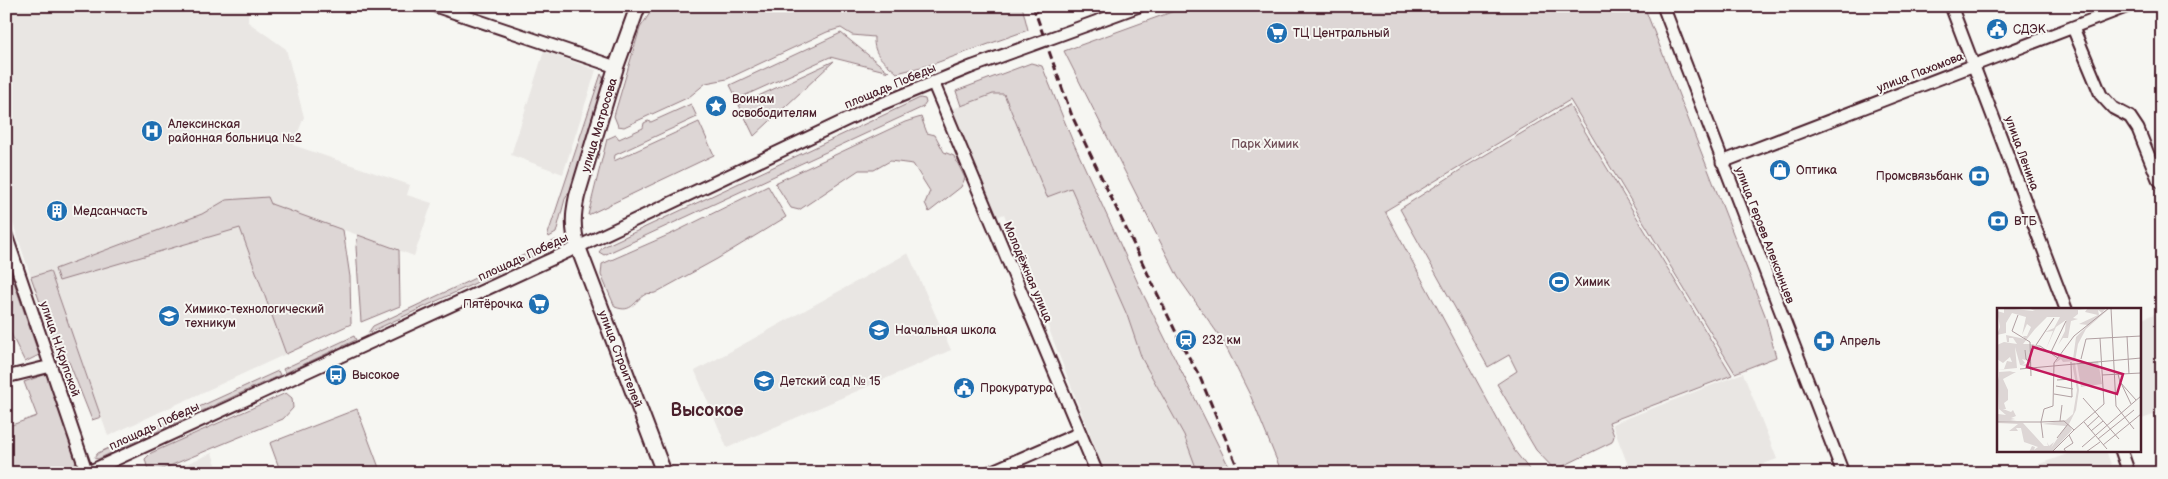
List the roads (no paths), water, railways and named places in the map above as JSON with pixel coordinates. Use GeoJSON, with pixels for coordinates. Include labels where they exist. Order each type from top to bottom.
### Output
{"type":"FeatureCollection","features":[{"type":"Feature","properties":{"kind":"main road","name":"улица Матросова"},"geometry":{"type":"LineString","coordinates":[[578,246],[573,228],[573,215],[577,196],[616,67],[638,6]]}},
{"type":"Feature","properties":{"kind":"main road","name":"улица Строителей"},"geometry":{"type":"LineString","coordinates":[[578,246],[664,473]]}},
{"type":"Feature","properties":{"kind":"street"},"geometry":{"type":"LineString","coordinates":[[435,6],[616,67]]}},
{"type":"Feature","properties":{"kind":"street","name":"площадь Победы"},"geometry":{"type":"LineString","coordinates":[[87,473],[578,246],[866,110],[971,67],[1139,6]]}},
{"type":"Feature","properties":{"kind":"street","name":"улица Героев Алексинцев"},"geometry":{"type":"LineString","coordinates":[[1663,6],[1843,473]]}},
{"type":"Feature","properties":{"kind":"street","name":"улица Ленина"},"geometry":{"type":"LineString","coordinates":[[1951,6],[2066,308]]}},
{"type":"Feature","properties":{"kind":"street","name":"улица Пахомова"},"geometry":{"type":"LineString","coordinates":[[1722,162],[2128,6]]}},
{"type":"Feature","properties":{"kind":"street"},"geometry":{"type":"LineString","coordinates":[[2073,28],[2101,95],[2113,108],[2130,117],[2138,129],[2158,180],[2162,183]]}},
{"type":"Feature","properties":{"kind":"street","name":"Молодёжная улица"},"geometry":{"type":"LineString","coordinates":[[933,82],[1097,473]]}},
{"type":"Feature","properties":{"kind":"street","name":"улица Н.Крупской"},"geometry":{"type":"LineString","coordinates":[[6,235],[87,473]]}},
{"type":"Feature","properties":{"kind":"street"},"geometry":{"type":"LineString","coordinates":[[6,377],[51,366]]}},
{"type":"Feature","properties":{"kind":"street"},"geometry":{"type":"LineString","coordinates":[[988,473],[1080,433]]}},
{"type":"Feature","properties":{"kind":"street"},"geometry":{"type":"LineString","coordinates":[[2122,452],[2129,473]]}},
{"type":"Feature","properties":{"kind":"railway"},"geometry":{"type":"LineString","coordinates":[[1033,6],[1072,116],[1182,345],[1199,375],[1240,473]]}},
{"type":"Feature","properties":{"kind":"place","name":"СДЭК"},"geometry":{"type":"Point","coordinates":[1997,29]}},
{"type":"Feature","properties":{"kind":"place","name":"ТЦ Центральный"},"geometry":{"type":"Point","coordinates":[1277,33]}},
{"type":"Feature","properties":{"kind":"place","name":"Воинам освободителям"},"geometry":{"type":"Point","coordinates":[716,106]}},
{"type":"Feature","properties":{"kind":"place","name":"Алексинская районная больница №2"},"geometry":{"type":"Point","coordinates":[152,131]}},
{"type":"Feature","properties":{"kind":"place","name":"Оптика"},"geometry":{"type":"Point","coordinates":[1780,170]}},
{"type":"Feature","properties":{"kind":"place","name":"Промсвязьбанк"},"geometry":{"type":"Point","coordinates":[1979,176]}},
{"type":"Feature","properties":{"kind":"place","name":"Медсанчасть"},"geometry":{"type":"Point","coordinates":[57,211]}},
{"type":"Feature","properties":{"kind":"place","name":"ВТБ"},"geometry":{"type":"Point","coordinates":[1998,221]}},
{"type":"Feature","properties":{"kind":"place","name":"Химик"},"geometry":{"type":"Point","coordinates":[1559,282]}},
{"type":"Feature","properties":{"kind":"place","name":"Пятёрочка"},"geometry":{"type":"Point","coordinates":[539,304]}},
{"type":"Feature","properties":{"kind":"place","name":"Химико-технологический техникум"},"geometry":{"type":"Point","coordinates":[169,316]}},
{"type":"Feature","properties":{"kind":"place","name":"Начальная школа"},"geometry":{"type":"Point","coordinates":[879,330]}},
{"type":"Feature","properties":{"kind":"place","name":"232 км"},"geometry":{"type":"Point","coordinates":[1186,340]}},
{"type":"Feature","properties":{"kind":"place","name":"Апрель"},"geometry":{"type":"Point","coordinates":[1824,341]}},
{"type":"Feature","properties":{"kind":"place","name":"Высокое"},"geometry":{"type":"Point","coordinates":[336,375]}},
{"type":"Feature","properties":{"kind":"place","name":"Детский сад № 15"},"geometry":{"type":"Point","coordinates":[764,381]}},
{"type":"Feature","properties":{"kind":"place","name":"Прокуратура"},"geometry":{"type":"Point","coordinates":[964,388]}},
{"type":"Feature","properties":{"kind":"district","name":"Высокое"},"geometry":{"type":"Point","coordinates":[707,410]}},
{"type":"Feature","properties":{"kind":"park label","name":"Парк Химик"},"geometry":{"type":"Point","coordinates":[1265,144]}}]}
